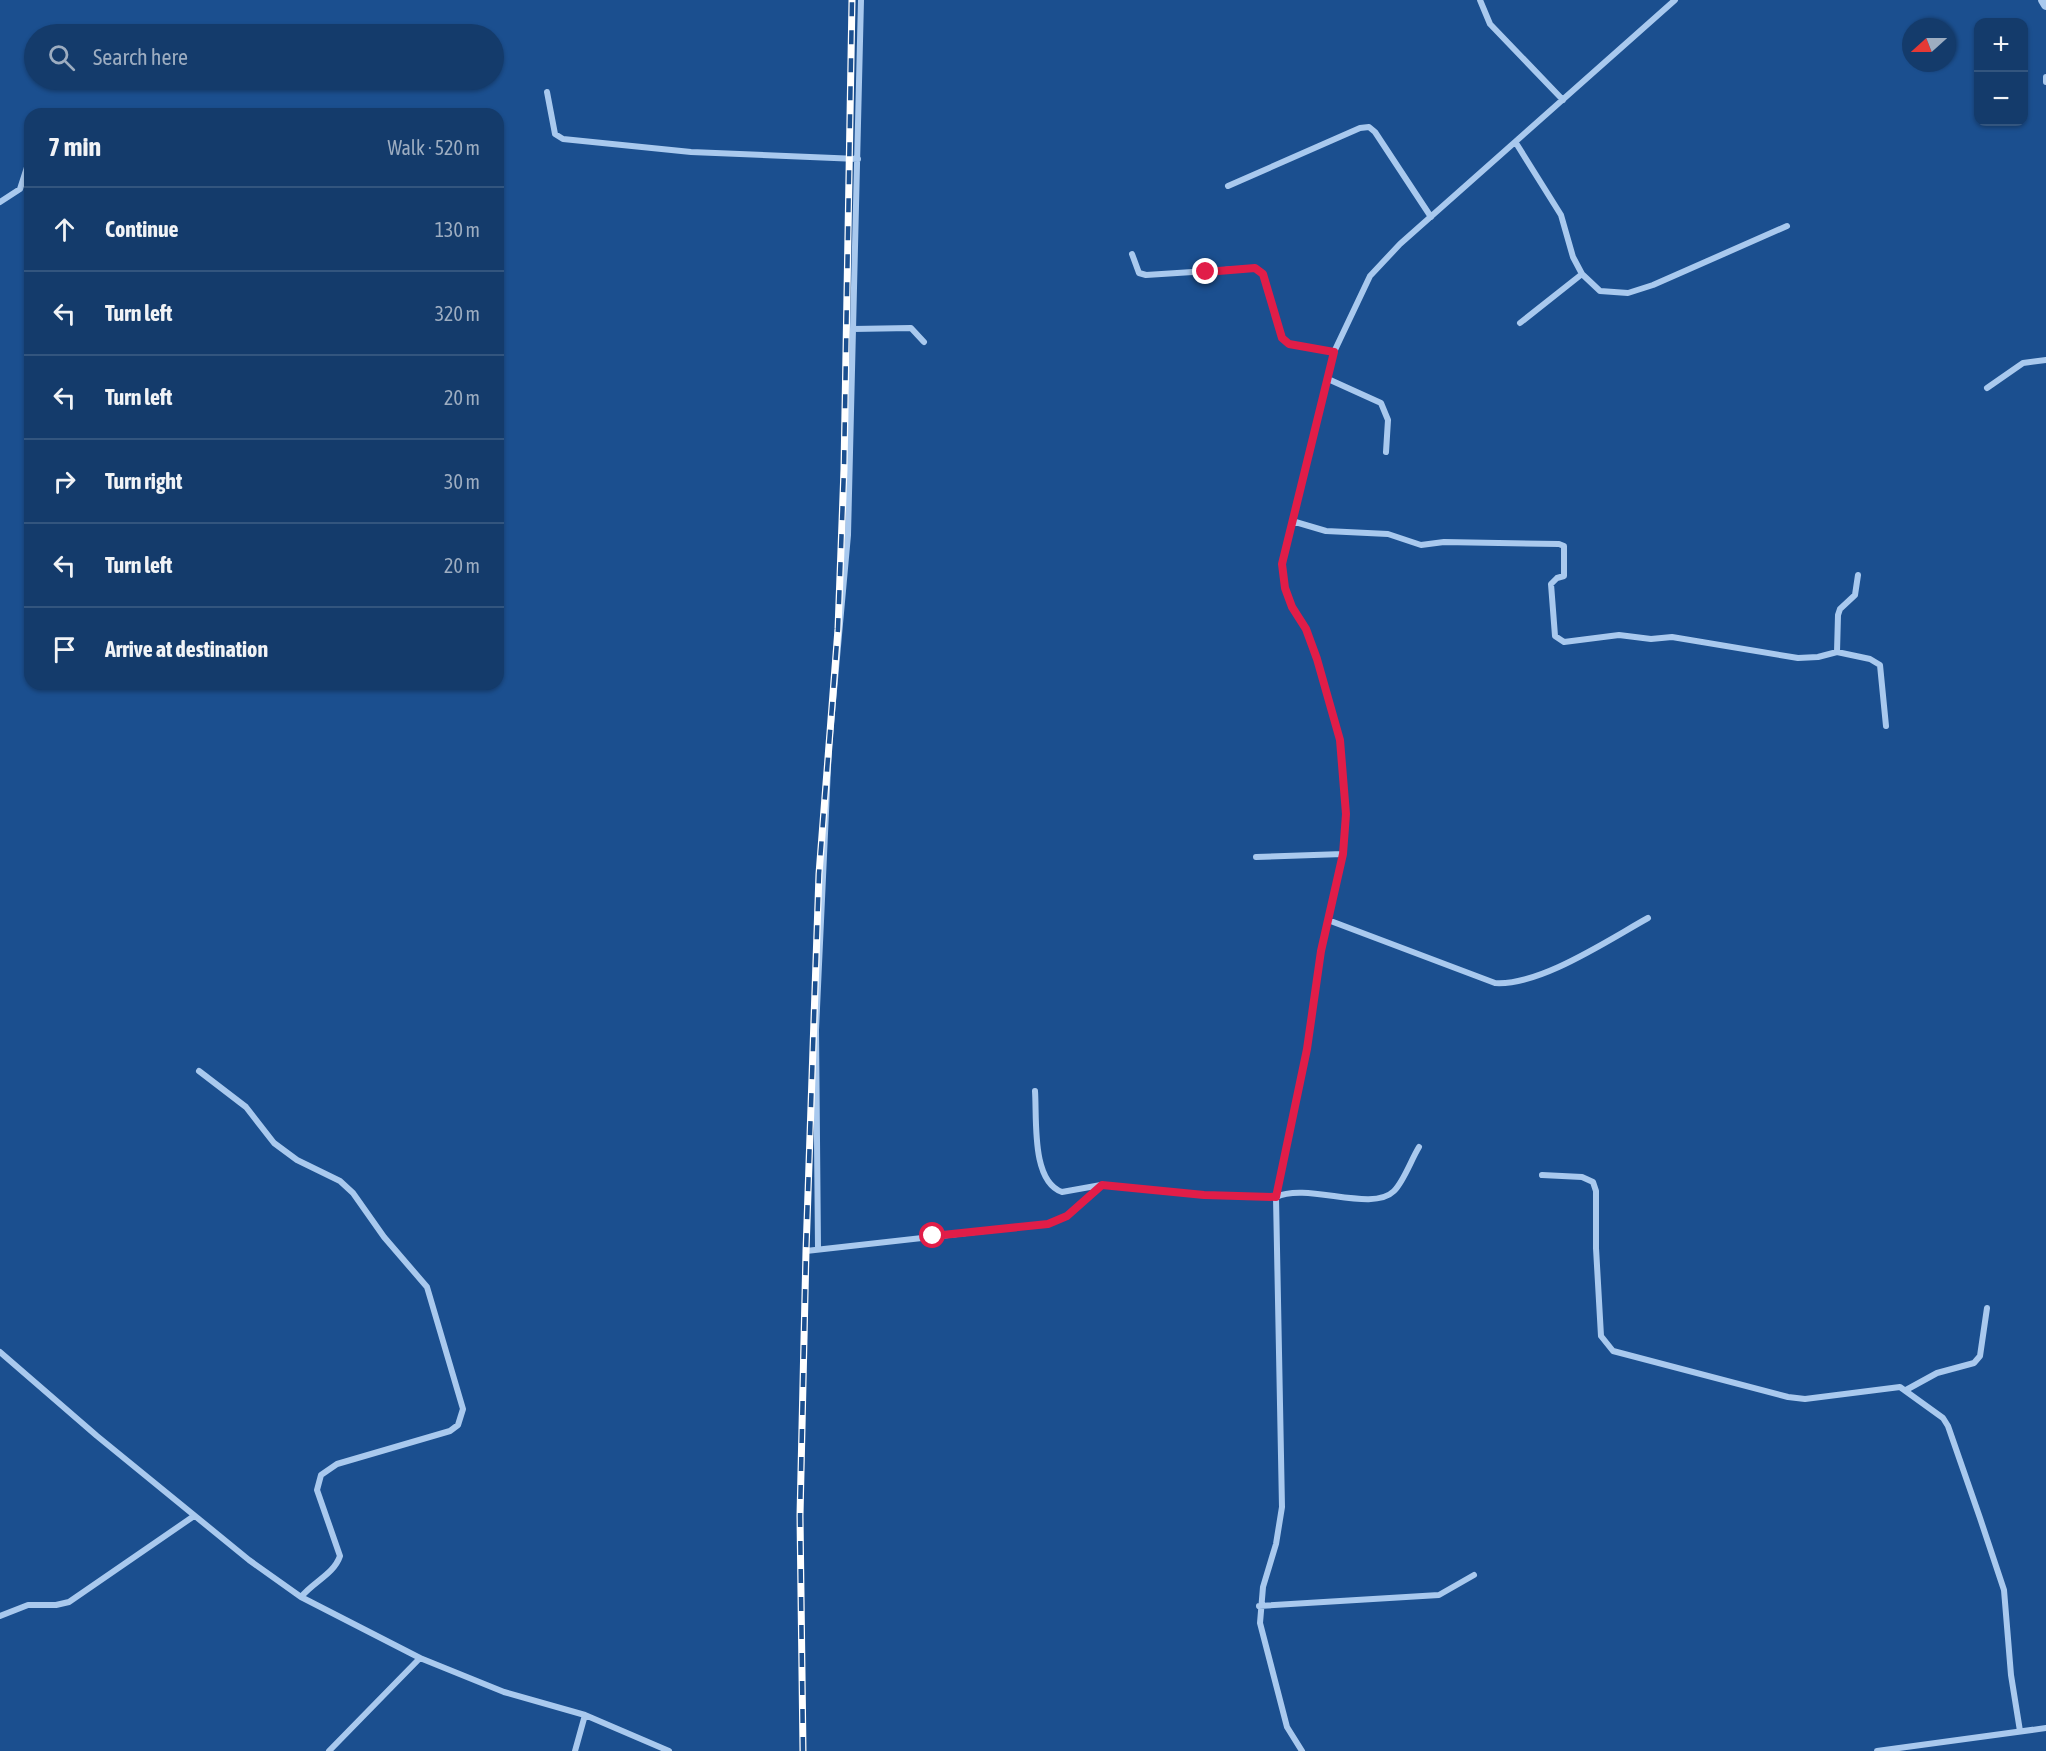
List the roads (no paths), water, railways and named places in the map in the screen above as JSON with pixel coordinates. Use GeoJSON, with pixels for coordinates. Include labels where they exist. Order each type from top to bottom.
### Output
{"type":"FeatureCollection","features":[{"type":"Feature","properties":{"kind":"street"},"geometry":{"type":"LineString","coordinates":[[818,1248],[816,1030],[829,746],[848,535],[861,0]]}},
{"type":"Feature","properties":{"kind":"street"},"geometry":{"type":"LineString","coordinates":[[1480,0],[1490,24],[1563,100]]}},
{"type":"Feature","properties":{"kind":"street"},"geometry":{"type":"LineString","coordinates":[[1302,1751],[1287,1727],[1264,1643],[1259,1606],[1278,1535],[1282,1508],[1276,1197],[1307,1049],[1321,951],[1343,854],[1346,814],[1340,740],[1317,659],[1306,629],[1292,607],[1285,588],[1282,564],[1334,352],[1370,276],[1431,217],[1516,144],[1675,0]]}},
{"type":"Feature","properties":{"kind":"street"},"geometry":{"type":"LineString","coordinates":[[2043,0],[2046,5]]}},
{"type":"Feature","properties":{"kind":"street"},"geometry":{"type":"LineString","coordinates":[[2046,77],[2046,82]]}},
{"type":"Feature","properties":{"kind":"street"},"geometry":{"type":"LineString","coordinates":[[548,92],[551,124],[555,135],[563,139],[691,152],[858,159]]}},
{"type":"Feature","properties":{"kind":"street"},"geometry":{"type":"LineString","coordinates":[[1228,186],[1360,128],[1369,127],[1375,132],[1431,217]]}},
{"type":"Feature","properties":{"kind":"street"},"geometry":{"type":"LineString","coordinates":[[1516,144],[1561,215],[1573,257],[1582,274],[1600,291],[1628,293],[1653,285],[1787,226]]}},
{"type":"Feature","properties":{"kind":"street"},"geometry":{"type":"LineString","coordinates":[[0,202],[20,189],[24,177]]}},
{"type":"Feature","properties":{"kind":"street"},"geometry":{"type":"LineString","coordinates":[[1132,254],[1138,273],[1146,275],[1255,268],[1263,274],[1282,338],[1289,344],[1334,352]]}},
{"type":"Feature","properties":{"kind":"street"},"geometry":{"type":"LineString","coordinates":[[1520,323],[1582,274]]}},
{"type":"Feature","properties":{"kind":"street"},"geometry":{"type":"LineString","coordinates":[[853,329],[911,328],[924,342]]}},
{"type":"Feature","properties":{"kind":"street"},"geometry":{"type":"LineString","coordinates":[[1987,388],[2023,363],[2046,360]]}},
{"type":"Feature","properties":{"kind":"street"},"geometry":{"type":"LineString","coordinates":[[1328,378],[1381,403],[1388,420],[1386,452]]}},
{"type":"Feature","properties":{"kind":"street"},"geometry":{"type":"LineString","coordinates":[[1292,521],[1326,531],[1388,534],[1421,545],[1444,542],[1559,544],[1564,546],[1566,552],[1564,576],[1557,578],[1551,585],[1555,636],[1564,642],[1619,636],[1652,639],[1672,637],[1798,658],[1818,657],[1837,652],[1870,659],[1880,665],[1886,726]]}},
{"type":"Feature","properties":{"kind":"street"},"geometry":{"type":"LineString","coordinates":[[1837,652],[1838,615],[1840,609],[1855,595],[1858,575]]}},
{"type":"Feature","properties":{"kind":"street"},"geometry":{"type":"LineString","coordinates":[[1256,857],[1343,854]]}},
{"type":"Feature","properties":{"kind":"street"},"geometry":{"type":"LineString","coordinates":[[1328,920],[1495,983],[1505,983],[1529,979],[1588,951],[1647,918]]}},
{"type":"Feature","properties":{"kind":"street"},"geometry":{"type":"LineString","coordinates":[[199,1071],[246,1107],[274,1143],[297,1160],[340,1181],[354,1193],[384,1237],[427,1287],[463,1409],[458,1425],[450,1431],[337,1464],[325,1470],[317,1490],[340,1556],[334,1570],[310,1585],[301,1597]]}},
{"type":"Feature","properties":{"kind":"street"},"geometry":{"type":"LineString","coordinates":[[1035,1091],[1040,1171],[1048,1183],[1062,1192],[1102,1185],[1204,1195],[1276,1197],[1284,1193],[1373,1199],[1394,1191],[1419,1147]]}},
{"type":"Feature","properties":{"kind":"street"},"geometry":{"type":"LineString","coordinates":[[1542,1175],[1582,1177],[1593,1182],[1596,1191],[1596,1248],[1601,1336],[1613,1352],[1788,1397],[1805,1399],[1895,1387],[1906,1390],[1943,1418],[1948,1426],[2004,1590],[2011,1675],[2020,1731]]}},
{"type":"Feature","properties":{"kind":"street"},"geometry":{"type":"LineString","coordinates":[[806,1251],[1048,1224],[1067,1216],[1102,1185]]}},
{"type":"Feature","properties":{"kind":"street"},"geometry":{"type":"LineString","coordinates":[[1906,1390],[1936,1372],[1974,1363],[1980,1356],[1987,1308]]}},
{"type":"Feature","properties":{"kind":"street"},"geometry":{"type":"LineString","coordinates":[[0,1352],[194,1516],[301,1597],[420,1658],[504,1692],[585,1715],[669,1751]]}},
{"type":"Feature","properties":{"kind":"street"},"geometry":{"type":"LineString","coordinates":[[0,1616],[28,1605],[56,1605],[69,1602],[194,1516]]}},
{"type":"Feature","properties":{"kind":"street"},"geometry":{"type":"LineString","coordinates":[[1259,1606],[1438,1595],[1474,1575]]}},
{"type":"Feature","properties":{"kind":"street"},"geometry":{"type":"LineString","coordinates":[[329,1751],[420,1658]]}},
{"type":"Feature","properties":{"kind":"street"},"geometry":{"type":"LineString","coordinates":[[575,1751],[585,1715]]}},
{"type":"Feature","properties":{"kind":"street"},"geometry":{"type":"LineString","coordinates":[[1877,1751],[2046,1728]]}},
{"type":"Feature","properties":{"kind":"railway"},"geometry":{"type":"LineString","coordinates":[[803,1751],[800,1516],[806,1251],[819,874],[838,629],[844,469],[852,0]]}}]}
